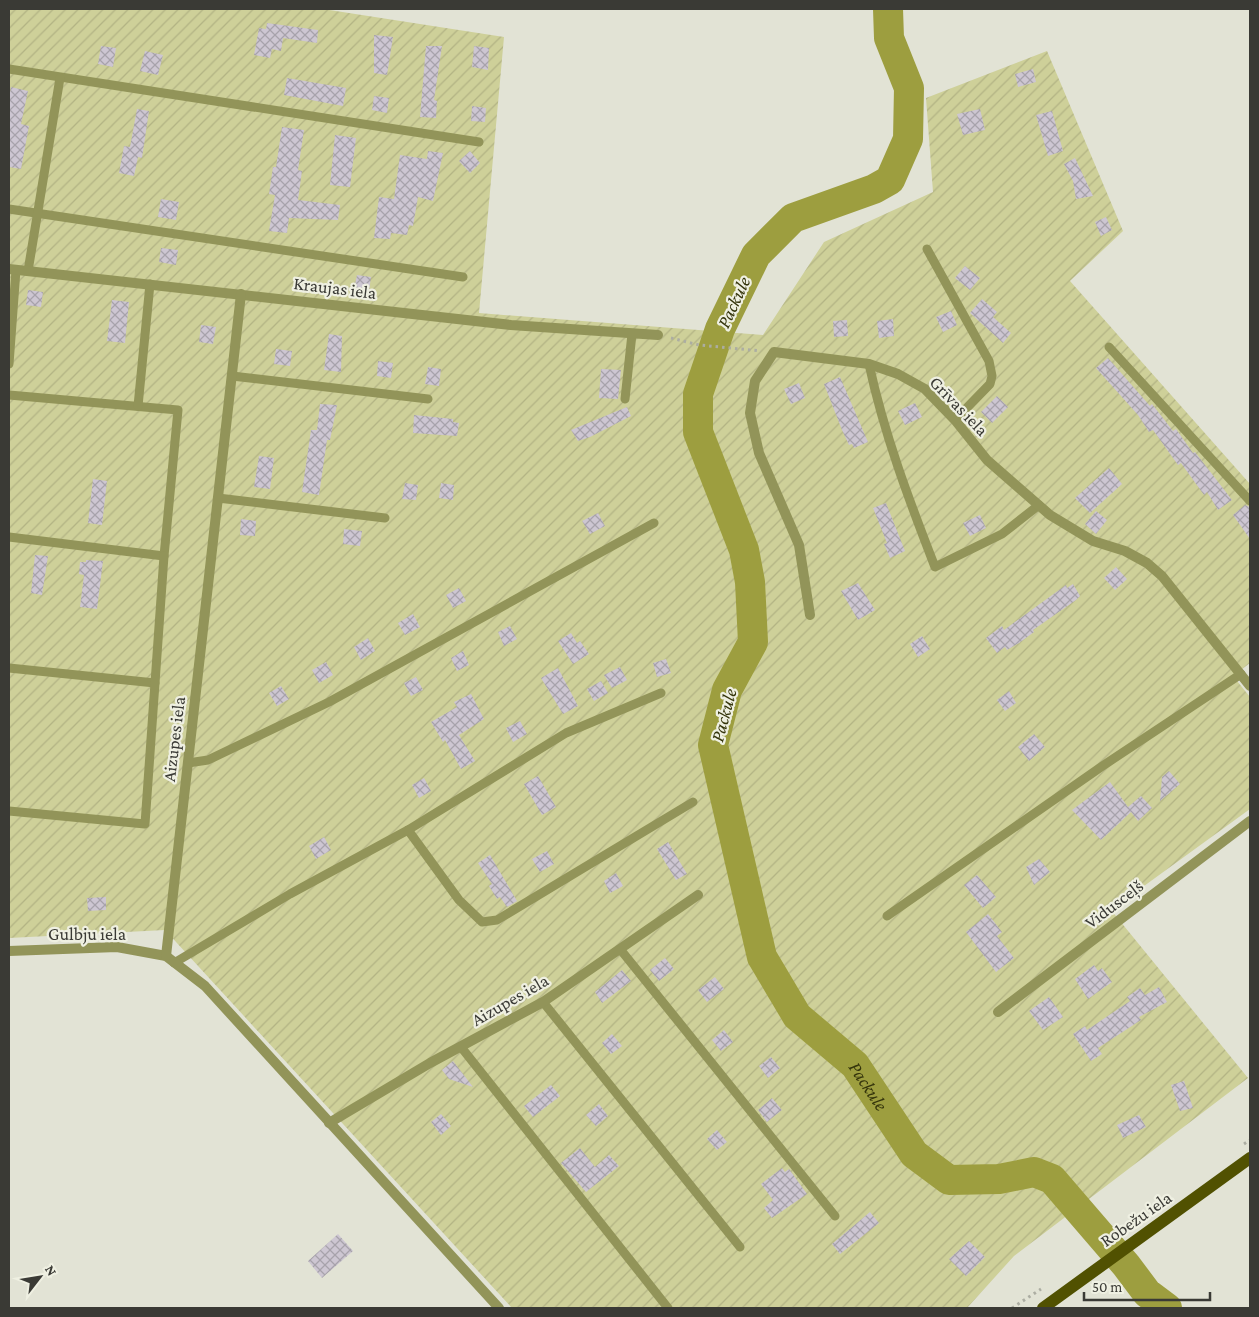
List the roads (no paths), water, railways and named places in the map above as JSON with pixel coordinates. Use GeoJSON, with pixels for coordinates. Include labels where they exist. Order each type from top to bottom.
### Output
{"type":"FeatureCollection","features":[{"type":"Feature","properties":{"kind":"main road","name":"Robežu iela"},"geometry":{"type":"LineString","coordinates":[[1043,1308],[1250,1158]]}},
{"type":"Feature","properties":{"kind":"street","name":"Kraujas iela"},"geometry":{"type":"LineString","coordinates":[[12,269],[511,325],[658,335]]}},
{"type":"Feature","properties":{"kind":"street","name":"Aizupes iela"},"geometry":{"type":"LineString","coordinates":[[166,956],[242,294]]}},
{"type":"Feature","properties":{"kind":"street","name":"Grīvas iela"},"geometry":{"type":"LineString","coordinates":[[810,615],[799,545],[759,453],[750,413],[755,381],[774,352],[869,364],[898,374],[925,389],[955,420],[987,460],[1050,515],[1093,541],[1124,551],[1147,562],[1162,576],[1250,686]]}},
{"type":"Feature","properties":{"kind":"street","name":"Vidusceļš"},"geometry":{"type":"LineString","coordinates":[[998,1012],[1250,822]]}},
{"type":"Feature","properties":{"kind":"street","name":"Aizupes iela"},"geometry":{"type":"LineString","coordinates":[[329,1122],[461,1046],[543,1002],[698,895]]}},
{"type":"Feature","properties":{"kind":"street","name":"Gulbju iela"},"geometry":{"type":"LineString","coordinates":[[9,951],[116,947],[166,956]]}},
{"type":"Feature","properties":{"kind":"street"},"geometry":{"type":"LineString","coordinates":[[166,956],[205,986],[499,1308]]}},
{"type":"Feature","properties":{"kind":"lane"},"geometry":{"type":"LineString","coordinates":[[9,70],[479,142]]}},
{"type":"Feature","properties":{"kind":"lane"},"geometry":{"type":"LineString","coordinates":[[28,271],[60,78]]}},
{"type":"Feature","properties":{"kind":"lane"},"geometry":{"type":"LineString","coordinates":[[9,209],[463,277]]}},
{"type":"Feature","properties":{"kind":"lane"},"geometry":{"type":"LineString","coordinates":[[927,249],[989,361],[992,376],[986,390],[955,420]]}},
{"type":"Feature","properties":{"kind":"lane"},"geometry":{"type":"LineString","coordinates":[[9,364],[12,269]]}},
{"type":"Feature","properties":{"kind":"lane"},"geometry":{"type":"LineString","coordinates":[[138,406],[150,284]]}},
{"type":"Feature","properties":{"kind":"lane"},"geometry":{"type":"LineString","coordinates":[[625,399],[632,334]]}},
{"type":"Feature","properties":{"kind":"lane"},"geometry":{"type":"LineString","coordinates":[[1109,347],[1250,501]]}},
{"type":"Feature","properties":{"kind":"lane"},"geometry":{"type":"LineString","coordinates":[[869,364],[878,409],[903,486],[935,567],[1002,534],[1039,505]]}},
{"type":"Feature","properties":{"kind":"lane"},"geometry":{"type":"LineString","coordinates":[[232,376],[428,399]]}},
{"type":"Feature","properties":{"kind":"lane"},"geometry":{"type":"LineString","coordinates":[[9,395],[178,410],[164,556],[145,824],[9,811]]}},
{"type":"Feature","properties":{"kind":"lane"},"geometry":{"type":"LineString","coordinates":[[218,498],[385,518]]}},
{"type":"Feature","properties":{"kind":"lane"},"geometry":{"type":"LineString","coordinates":[[188,763],[208,760],[328,702],[654,523]]}},
{"type":"Feature","properties":{"kind":"lane"},"geometry":{"type":"LineString","coordinates":[[9,537],[164,556]]}},
{"type":"Feature","properties":{"kind":"lane"},"geometry":{"type":"LineString","coordinates":[[9,668],[155,684]]}},
{"type":"Feature","properties":{"kind":"lane"},"geometry":{"type":"LineString","coordinates":[[887,916],[1101,767],[1241,674]]}},
{"type":"Feature","properties":{"kind":"lane"},"geometry":{"type":"LineString","coordinates":[[174,962],[290,894],[408,830],[566,734],[661,693]]}},
{"type":"Feature","properties":{"kind":"lane"},"geometry":{"type":"LineString","coordinates":[[408,830],[458,900],[482,922],[497,920],[693,802]]}},
{"type":"Feature","properties":{"kind":"lane"},"geometry":{"type":"LineString","coordinates":[[620,950],[835,1216]]}},
{"type":"Feature","properties":{"kind":"lane"},"geometry":{"type":"LineString","coordinates":[[543,1002],[740,1247]]}},
{"type":"Feature","properties":{"kind":"lane"},"geometry":{"type":"LineString","coordinates":[[461,1046],[668,1308]]}},
{"type":"Feature","properties":{"kind":"waterway","name":"Packule"},"geometry":{"type":"LineString","coordinates":[[888,9],[889,38],[909,88],[908,139],[890,180],[874,189],[793,218],[756,255],[720,329],[698,394],[698,432],[744,550],[750,582],[753,642],[727,690],[713,745],[762,957],[797,1016],[855,1065],[914,1154],[949,1180],[999,1179],[1034,1172],[1052,1179],[1126,1265],[1147,1293],[1167,1308]]}}]}
